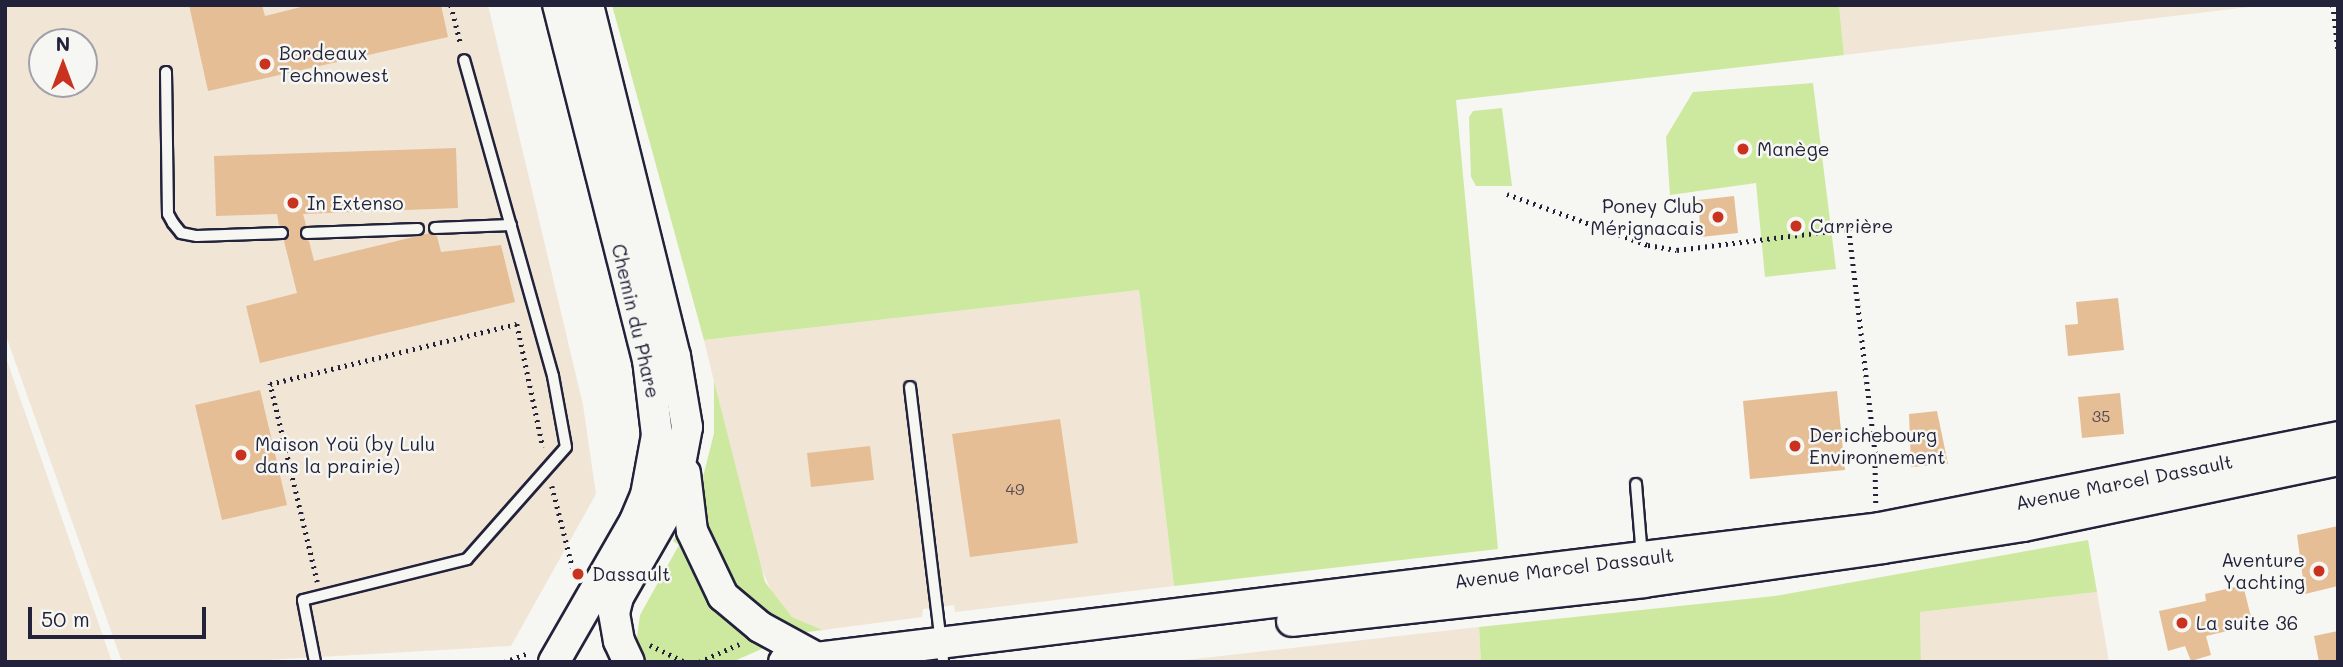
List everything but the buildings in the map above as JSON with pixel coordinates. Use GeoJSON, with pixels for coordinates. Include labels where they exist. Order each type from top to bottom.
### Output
{"type":"FeatureCollection","features":[{"type":"Feature","properties":{"kind":"main road","name":"Chemin du Phare"},"geometry":{"type":"LineString","coordinates":[[544,653],[635,521],[646,495],[657,435],[648,360],[558,5]]}},
{"type":"Feature","properties":{"kind":"main road","name":"Chemin du Phare"},"geometry":{"type":"LineString","coordinates":[[588,5],[683,391],[687,427],[684,462],[673,501],[618,597],[616,628],[635,652]]}},
{"type":"Feature","properties":{"kind":"main road","name":"Avenue Marcel Dassault"},"geometry":{"type":"LineString","coordinates":[[937,654],[1880,528],[2338,437]]}},
{"type":"Feature","properties":{"kind":"main road","name":"Avenue Marcel Dassault"},"geometry":{"type":"LineString","coordinates":[[783,662],[816,657],[937,654],[1644,582],[2023,526],[2338,460]]}},
{"type":"Feature","properties":{"kind":"main road"},"geometry":{"type":"LineString","coordinates":[[684,462],[692,531],[701,558],[723,596],[760,627],[816,657]]}},
{"type":"Feature","properties":{"kind":"lane"},"geometry":{"type":"LineString","coordinates":[[315,662],[303,600],[467,559],[566,447],[553,376],[464,60]]}},
{"type":"Feature","properties":{"kind":"lane"},"geometry":{"type":"LineString","coordinates":[[166,72],[168,214],[173,223],[181,233],[197,236],[282,233]]}},
{"type":"Feature","properties":{"kind":"lane"},"geometry":{"type":"LineString","coordinates":[[435,228],[511,225]]}},
{"type":"Feature","properties":{"kind":"lane"},"geometry":{"type":"LineString","coordinates":[[307,233],[418,229]]}},
{"type":"Feature","properties":{"kind":"lane"},"geometry":{"type":"LineString","coordinates":[[909,387],[937,654]]}},
{"type":"Feature","properties":{"kind":"lane"},"geometry":{"type":"LineString","coordinates":[[1636,484],[1642,559]]}},
{"type":"Feature","properties":{"kind":"path"},"geometry":{"type":"LineString","coordinates":[[451,5],[464,60]]}},
{"type":"Feature","properties":{"kind":"path"},"geometry":{"type":"LineString","coordinates":[[2333,5],[2338,49]]}},
{"type":"Feature","properties":{"kind":"path"},"geometry":{"type":"LineString","coordinates":[[1507,194],[1648,245],[1677,250],[1849,229],[1880,528]]}},
{"type":"Feature","properties":{"kind":"path"},"geometry":{"type":"LineString","coordinates":[[320,596],[270,384],[517,324],[547,469],[575,573]]}},
{"type":"Feature","properties":{"kind":"path"},"geometry":{"type":"LineString","coordinates":[[570,582],[582,562]]}},
{"type":"Feature","properties":{"kind":"path"},"geometry":{"type":"LineString","coordinates":[[699,662],[738,645],[760,627]]}},
{"type":"Feature","properties":{"kind":"path"},"geometry":{"type":"LineString","coordinates":[[635,652],[685,662]]}},
{"type":"Feature","properties":{"kind":"path"},"geometry":{"type":"LineString","coordinates":[[504,662],[528,653],[544,653]]}},
{"type":"Feature","properties":{"kind":"shaded area"},"geometry":{"type":"Polygon","coordinates":[[[5,5],[488,5],[583,405],[596,494],[511,646],[234,662],[122,662],[5,333],[5,5]]]}},
{"type":"Feature","properties":{"kind":"shaded area"},"geometry":{"type":"Polygon","coordinates":[[[1839,5],[2266,5],[1844,55],[1839,5]]]}},
{"type":"Feature","properties":{"kind":"shaded area"},"geometry":{"type":"Polygon","coordinates":[[[1139,290],[1174,586],[955,612],[954,605],[923,609],[922,617],[823,630],[792,617],[775,599],[757,559],[704,340],[1139,290]]]}},
{"type":"Feature","properties":{"kind":"shaded area"},"geometry":{"type":"Polygon","coordinates":[[[5,355],[112,662],[5,662],[5,355]]]}},
{"type":"Feature","properties":{"kind":"shaded area"},"geometry":{"type":"Polygon","coordinates":[[[2097,592],[2109,662],[1921,662],[1920,612],[2097,592]]]}},
{"type":"Feature","properties":{"kind":"shaded area"},"geometry":{"type":"Polygon","coordinates":[[[1479,627],[1481,662],[1168,662],[1479,627]]]}},
{"type":"Feature","properties":{"kind":"green space"},"geometry":{"type":"Polygon","coordinates":[[[612,5],[1839,5],[1844,55],[1456,100],[1498,549],[1174,586],[1139,290],[704,340],[612,5]]]}},
{"type":"Feature","properties":{"kind":"green space","name":"Manège"},"geometry":{"type":"Polygon","coordinates":[[[1813,83],[1836,269],[1765,277],[1756,183],[1670,195],[1666,137],[1693,92],[1813,83]]]}},
{"type":"Feature","properties":{"kind":"green space"},"geometry":{"type":"Polygon","coordinates":[[[1502,108],[1512,186],[1476,186],[1471,177],[1469,117],[1473,111],[1502,108]]]}},
{"type":"Feature","properties":{"kind":"green space"},"geometry":{"type":"Polygon","coordinates":[[[714,381],[765,582],[792,617],[823,630],[785,635],[716,572],[697,501],[714,433],[714,381]]]}},
{"type":"Feature","properties":{"kind":"green space"},"geometry":{"type":"Polygon","coordinates":[[[682,523],[765,644],[764,648],[732,662],[647,662],[640,653],[636,644],[640,615],[679,545],[673,541],[682,523]]]}},
{"type":"Feature","properties":{"kind":"green space"},"geometry":{"type":"Polygon","coordinates":[[[2088,540],[2097,592],[1920,612],[1921,662],[1481,662],[1479,627],[1775,596],[2088,540]]]}},
{"type":"Feature","properties":{"kind":"place","name":"Bordeaux Technowest"},"geometry":{"type":"Point","coordinates":[265,64]}},
{"type":"Feature","properties":{"kind":"place","name":"Manège"},"geometry":{"type":"Point","coordinates":[1743,149]}},
{"type":"Feature","properties":{"kind":"place","name":"In Extenso"},"geometry":{"type":"Point","coordinates":[293,203]}},
{"type":"Feature","properties":{"kind":"place","name":"Poney Club Mérignacais"},"geometry":{"type":"Point","coordinates":[1718,217]}},
{"type":"Feature","properties":{"kind":"place","name":"Carrière"},"geometry":{"type":"Point","coordinates":[1796,226]}},
{"type":"Feature","properties":{"kind":"place","name":"Derichebourg Environnement"},"geometry":{"type":"Point","coordinates":[1795,446]}},
{"type":"Feature","properties":{"kind":"place","name":"Maison Yoü (by Lulu dans la prairie)"},"geometry":{"type":"Point","coordinates":[241,455]}},
{"type":"Feature","properties":{"kind":"place","name":"Aventure Yachting"},"geometry":{"type":"Point","coordinates":[2319,571]}},
{"type":"Feature","properties":{"kind":"place","name":"Dassault"},"geometry":{"type":"Point","coordinates":[578,574]}},
{"type":"Feature","properties":{"kind":"place","name":"La suite 36"},"geometry":{"type":"Point","coordinates":[2182,623]}}]}
